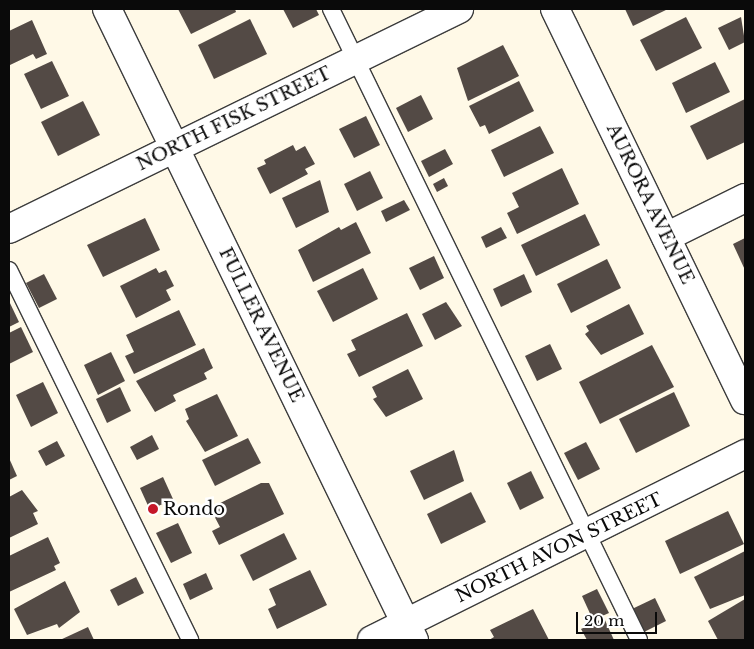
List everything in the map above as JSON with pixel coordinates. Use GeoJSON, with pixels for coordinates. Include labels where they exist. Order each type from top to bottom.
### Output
{"type":"FeatureCollection","features":[{"type":"Feature","properties":{"kind":"street","name":"FULLER AVENUE"},"geometry":{"type":"LineString","coordinates":[[107,9],[410,632]]}},
{"type":"Feature","properties":{"kind":"street","name":"NORTH FISK STREET"},"geometry":{"type":"LineString","coordinates":[[9,229],[459,9]]}},
{"type":"Feature","properties":{"kind":"street","name":"AURORA AVENUE"},"geometry":{"type":"LineString","coordinates":[[555,9],[745,400]]}},
{"type":"Feature","properties":{"kind":"street"},"geometry":{"type":"LineString","coordinates":[[666,237],[745,198]]}},
{"type":"Feature","properties":{"kind":"street","name":"NORTH AVON STREET"},"geometry":{"type":"LineString","coordinates":[[372,640],[410,632],[588,534],[745,454]]}},
{"type":"Feature","properties":{"kind":"lane"},"geometry":{"type":"LineString","coordinates":[[331,9],[639,640]]}},
{"type":"Feature","properties":{"kind":"lane"},"geometry":{"type":"LineString","coordinates":[[9,270],[190,640]]}},
{"type":"Feature","properties":{"kind":"building"},"geometry":{"type":"Polygon","coordinates":[[[178,9],[235,9],[236,12],[191,34],[178,9]]]}},
{"type":"Feature","properties":{"kind":"building"},"geometry":{"type":"Polygon","coordinates":[[[283,9],[316,9],[319,15],[293,28],[283,9]]]}},
{"type":"Feature","properties":{"kind":"building"},"geometry":{"type":"Polygon","coordinates":[[[625,9],[668,9],[633,26],[625,9]]]}},
{"type":"Feature","properties":{"kind":"building"},"geometry":{"type":"Polygon","coordinates":[[[686,17],[702,48],[656,71],[640,40],[686,17]]]}},
{"type":"Feature","properties":{"kind":"building"},"geometry":{"type":"Polygon","coordinates":[[[741,17],[745,42],[729,50],[718,28],[741,17]]]}},
{"type":"Feature","properties":{"kind":"building"},"geometry":{"type":"Polygon","coordinates":[[[250,19],[267,54],[214,79],[198,45],[250,19]]]}},
{"type":"Feature","properties":{"kind":"building"},"geometry":{"type":"Polygon","coordinates":[[[32,20],[47,54],[36,59],[33,54],[10,65],[9,31],[32,20]]]}},
{"type":"Feature","properties":{"kind":"building"},"geometry":{"type":"Polygon","coordinates":[[[503,45],[519,76],[468,101],[457,68],[503,45]]]}},
{"type":"Feature","properties":{"kind":"building"},"geometry":{"type":"Polygon","coordinates":[[[52,61],[69,96],[41,109],[24,74],[52,61]]]}},
{"type":"Feature","properties":{"kind":"building"},"geometry":{"type":"Polygon","coordinates":[[[715,62],[730,92],[686,113],[672,83],[715,62]]]}},
{"type":"Feature","properties":{"kind":"building"},"geometry":{"type":"Polygon","coordinates":[[[519,81],[534,111],[489,134],[485,125],[480,127],[469,106],[519,81]]]}},
{"type":"Feature","properties":{"kind":"building"},"geometry":{"type":"Polygon","coordinates":[[[421,95],[433,119],[408,132],[396,108],[421,95]]]}},
{"type":"Feature","properties":{"kind":"building"},"geometry":{"type":"Polygon","coordinates":[[[745,99],[745,142],[707,160],[690,126],[745,99]]]}},
{"type":"Feature","properties":{"kind":"building"},"geometry":{"type":"Polygon","coordinates":[[[83,101],[100,135],[58,156],[41,122],[83,101]]]}},
{"type":"Feature","properties":{"kind":"building"},"geometry":{"type":"Polygon","coordinates":[[[366,116],[380,145],[354,158],[339,129],[366,116]]]}},
{"type":"Feature","properties":{"kind":"building"},"geometry":{"type":"Polygon","coordinates":[[[540,126],[554,153],[504,177],[491,150],[540,126]]]}},
{"type":"Feature","properties":{"kind":"building"},"geometry":{"type":"Polygon","coordinates":[[[293,145],[296,151],[305,146],[315,164],[305,169],[308,174],[270,194],[257,168],[266,164],[264,160],[293,145]]]}},
{"type":"Feature","properties":{"kind":"building"},"geometry":{"type":"Polygon","coordinates":[[[445,149],[453,164],[429,177],[421,161],[445,149]]]}},
{"type":"Feature","properties":{"kind":"building"},"geometry":{"type":"Polygon","coordinates":[[[562,168],[579,204],[517,234],[507,213],[519,207],[512,193],[562,168]]]}},
{"type":"Feature","properties":{"kind":"building"},"geometry":{"type":"Polygon","coordinates":[[[370,171],[383,198],[357,211],[344,184],[370,171]]]}},
{"type":"Feature","properties":{"kind":"building"},"geometry":{"type":"Polygon","coordinates":[[[444,178],[448,186],[437,192],[433,184],[444,178]]]}},
{"type":"Feature","properties":{"kind":"building"},"geometry":{"type":"Polygon","coordinates":[[[320,180],[329,212],[296,228],[282,198],[320,180]]]}},
{"type":"Feature","properties":{"kind":"building"},"geometry":{"type":"Polygon","coordinates":[[[404,200],[410,210],[386,222],[381,211],[404,200]]]}},
{"type":"Feature","properties":{"kind":"building"},"geometry":{"type":"Polygon","coordinates":[[[585,214],[600,245],[536,276],[521,245],[585,214]]]}},
{"type":"Feature","properties":{"kind":"building"},"geometry":{"type":"Polygon","coordinates":[[[145,218],[160,250],[103,277],[87,245],[145,218]]]}},
{"type":"Feature","properties":{"kind":"building"},"geometry":{"type":"Polygon","coordinates":[[[356,222],[371,253],[313,282],[298,250],[339,227],[341,230],[356,222]]]}},
{"type":"Feature","properties":{"kind":"building"},"geometry":{"type":"Polygon","coordinates":[[[501,227],[507,238],[486,248],[481,237],[501,227]]]}},
{"type":"Feature","properties":{"kind":"building"},"geometry":{"type":"Polygon","coordinates":[[[745,238],[745,270],[733,244],[745,238]]]}},
{"type":"Feature","properties":{"kind":"building"},"geometry":{"type":"Polygon","coordinates":[[[434,256],[444,278],[420,290],[409,268],[434,256]]]}},
{"type":"Feature","properties":{"kind":"building"},"geometry":{"type":"Polygon","coordinates":[[[607,259],[621,288],[571,313],[557,284],[607,259]]]}},
{"type":"Feature","properties":{"kind":"building"},"geometry":{"type":"Polygon","coordinates":[[[156,268],[159,273],[166,270],[174,286],[166,290],[171,300],[136,318],[120,286],[156,268]]]}},
{"type":"Feature","properties":{"kind":"building"},"geometry":{"type":"Polygon","coordinates":[[[363,268],[378,299],[333,322],[317,291],[363,268]]]}},
{"type":"Feature","properties":{"kind":"building"},"geometry":{"type":"Polygon","coordinates":[[[44,274],[57,299],[39,308],[26,283],[44,274]]]}},
{"type":"Feature","properties":{"kind":"building"},"geometry":{"type":"Polygon","coordinates":[[[524,274],[532,292],[501,307],[493,289],[524,274]]]}},
{"type":"Feature","properties":{"kind":"building"},"geometry":{"type":"Polygon","coordinates":[[[9,301],[19,322],[9,327],[9,301]]]}},
{"type":"Feature","properties":{"kind":"building"},"geometry":{"type":"Polygon","coordinates":[[[446,302],[462,326],[435,340],[422,314],[446,302]]]}},
{"type":"Feature","properties":{"kind":"building"},"geometry":{"type":"Polygon","coordinates":[[[629,304],[644,334],[601,355],[585,334],[589,331],[586,326],[629,304]]]}},
{"type":"Feature","properties":{"kind":"building"},"geometry":{"type":"Polygon","coordinates":[[[179,310],[196,345],[134,374],[125,356],[134,352],[126,335],[179,310]]]}},
{"type":"Feature","properties":{"kind":"building"},"geometry":{"type":"Polygon","coordinates":[[[407,313],[423,346],[359,377],[347,354],[356,350],[351,340],[407,313]]]}},
{"type":"Feature","properties":{"kind":"building"},"geometry":{"type":"Polygon","coordinates":[[[21,327],[33,352],[9,364],[9,333],[21,327]]]}},
{"type":"Feature","properties":{"kind":"building"},"geometry":{"type":"Polygon","coordinates":[[[550,344],[562,369],[537,381],[525,356],[550,344]]]}},
{"type":"Feature","properties":{"kind":"building"},"geometry":{"type":"Polygon","coordinates":[[[652,345],[674,387],[600,424],[579,382],[652,345]]]}},
{"type":"Feature","properties":{"kind":"building"},"geometry":{"type":"Polygon","coordinates":[[[204,348],[213,368],[204,373],[207,379],[173,395],[176,401],[155,412],[136,381],[204,348]]]}},
{"type":"Feature","properties":{"kind":"building"},"geometry":{"type":"Polygon","coordinates":[[[111,352],[125,381],[98,395],[84,365],[111,352]]]}},
{"type":"Feature","properties":{"kind":"building"},"geometry":{"type":"Polygon","coordinates":[[[408,369],[423,399],[386,417],[373,399],[377,397],[372,387],[408,369]]]}},
{"type":"Feature","properties":{"kind":"building"},"geometry":{"type":"Polygon","coordinates":[[[43,382],[58,413],[31,427],[16,395],[43,382]]]}},
{"type":"Feature","properties":{"kind":"building"},"geometry":{"type":"Polygon","coordinates":[[[120,387],[131,411],[107,423],[96,399],[120,387]]]}},
{"type":"Feature","properties":{"kind":"building"},"geometry":{"type":"Polygon","coordinates":[[[674,392],[690,426],[636,453],[619,419],[674,392]]]}},
{"type":"Feature","properties":{"kind":"building"},"geometry":{"type":"Polygon","coordinates":[[[217,394],[238,436],[205,452],[186,421],[189,419],[185,409],[217,394]]]}},
{"type":"Feature","properties":{"kind":"building"},"geometry":{"type":"Polygon","coordinates":[[[152,435],[159,449],[137,460],[130,447],[152,435]]]}},
{"type":"Feature","properties":{"kind":"building"},"geometry":{"type":"Polygon","coordinates":[[[248,438],[261,463],[215,486],[202,460],[248,438]]]}},
{"type":"Feature","properties":{"kind":"building"},"geometry":{"type":"Polygon","coordinates":[[[57,441],[65,456],[46,466],[38,451],[57,441]]]}},
{"type":"Feature","properties":{"kind":"building"},"geometry":{"type":"Polygon","coordinates":[[[586,442],[600,469],[578,480],[564,453],[586,442]]]}},
{"type":"Feature","properties":{"kind":"building"},"geometry":{"type":"Polygon","coordinates":[[[454,450],[464,481],[424,500],[410,471],[454,450]]]}},
{"type":"Feature","properties":{"kind":"building"},"geometry":{"type":"Polygon","coordinates":[[[9,458],[17,476],[9,480],[9,458]]]}},
{"type":"Feature","properties":{"kind":"building"},"geometry":{"type":"Polygon","coordinates":[[[531,471],[544,498],[520,510],[507,483],[531,471]]]}},
{"type":"Feature","properties":{"kind":"building"},"geometry":{"type":"Polygon","coordinates":[[[163,477],[173,499],[150,510],[140,488],[163,477]]]}},
{"type":"Feature","properties":{"kind":"building"},"geometry":{"type":"Polygon","coordinates":[[[261,483],[269,483],[284,514],[219,545],[212,531],[220,527],[210,508],[261,483]]]}},
{"type":"Feature","properties":{"kind":"building"},"geometry":{"type":"Polygon","coordinates":[[[22,490],[38,511],[33,513],[38,524],[9,538],[9,497],[22,490]]]}},
{"type":"Feature","properties":{"kind":"building"},"geometry":{"type":"Polygon","coordinates":[[[471,492],[486,522],[441,544],[427,514],[471,492]]]}},
{"type":"Feature","properties":{"kind":"building"},"geometry":{"type":"Polygon","coordinates":[[[728,511],[744,544],[680,574],[665,541],[728,511]]]}},
{"type":"Feature","properties":{"kind":"building"},"geometry":{"type":"Polygon","coordinates":[[[178,523],[192,553],[171,563],[156,533],[178,523]]]}},
{"type":"Feature","properties":{"kind":"building"},"geometry":{"type":"Polygon","coordinates":[[[284,533],[297,559],[253,581],[240,555],[284,533]]]}},
{"type":"Feature","properties":{"kind":"building"},"geometry":{"type":"Polygon","coordinates":[[[48,537],[60,563],[54,566],[56,570],[9,592],[9,556],[48,537]]]}},
{"type":"Feature","properties":{"kind":"building"},"geometry":{"type":"Polygon","coordinates":[[[745,551],[745,595],[710,609],[694,577],[745,551]]]}},
{"type":"Feature","properties":{"kind":"building"},"geometry":{"type":"Polygon","coordinates":[[[310,570],[327,605],[277,629],[268,609],[276,605],[269,589],[310,570]]]}},
{"type":"Feature","properties":{"kind":"building"},"geometry":{"type":"Polygon","coordinates":[[[206,573],[213,589],[190,600],[183,584],[206,573]]]}},
{"type":"Feature","properties":{"kind":"building"},"geometry":{"type":"Polygon","coordinates":[[[136,577],[144,593],[118,606],[110,590],[136,577]]]}},
{"type":"Feature","properties":{"kind":"building"},"geometry":{"type":"Polygon","coordinates":[[[65,581],[80,612],[59,628],[57,624],[27,635],[14,609],[65,581]]]}},
{"type":"Feature","properties":{"kind":"building"},"geometry":{"type":"Polygon","coordinates":[[[597,589],[609,613],[593,620],[582,596],[597,589]]]}},
{"type":"Feature","properties":{"kind":"building"},"geometry":{"type":"Polygon","coordinates":[[[655,598],[666,621],[644,632],[632,609],[655,598]]]}},
{"type":"Feature","properties":{"kind":"building"},"geometry":{"type":"Polygon","coordinates":[[[745,599],[745,640],[718,640],[708,621],[745,599]]]}},
{"type":"Feature","properties":{"kind":"building"},"geometry":{"type":"Polygon","coordinates":[[[533,609],[549,640],[489,640],[494,637],[490,630],[533,609]]]}},
{"type":"Feature","properties":{"kind":"building"},"geometry":{"type":"Polygon","coordinates":[[[604,618],[614,640],[587,640],[581,629],[604,618]]]}},
{"type":"Feature","properties":{"kind":"building"},"geometry":{"type":"Polygon","coordinates":[[[88,627],[94,640],[60,640],[88,627]]]}},
{"type":"Feature","properties":{"kind":"place","name":"Rondo"},"geometry":{"type":"Point","coordinates":[153,509]}}]}
